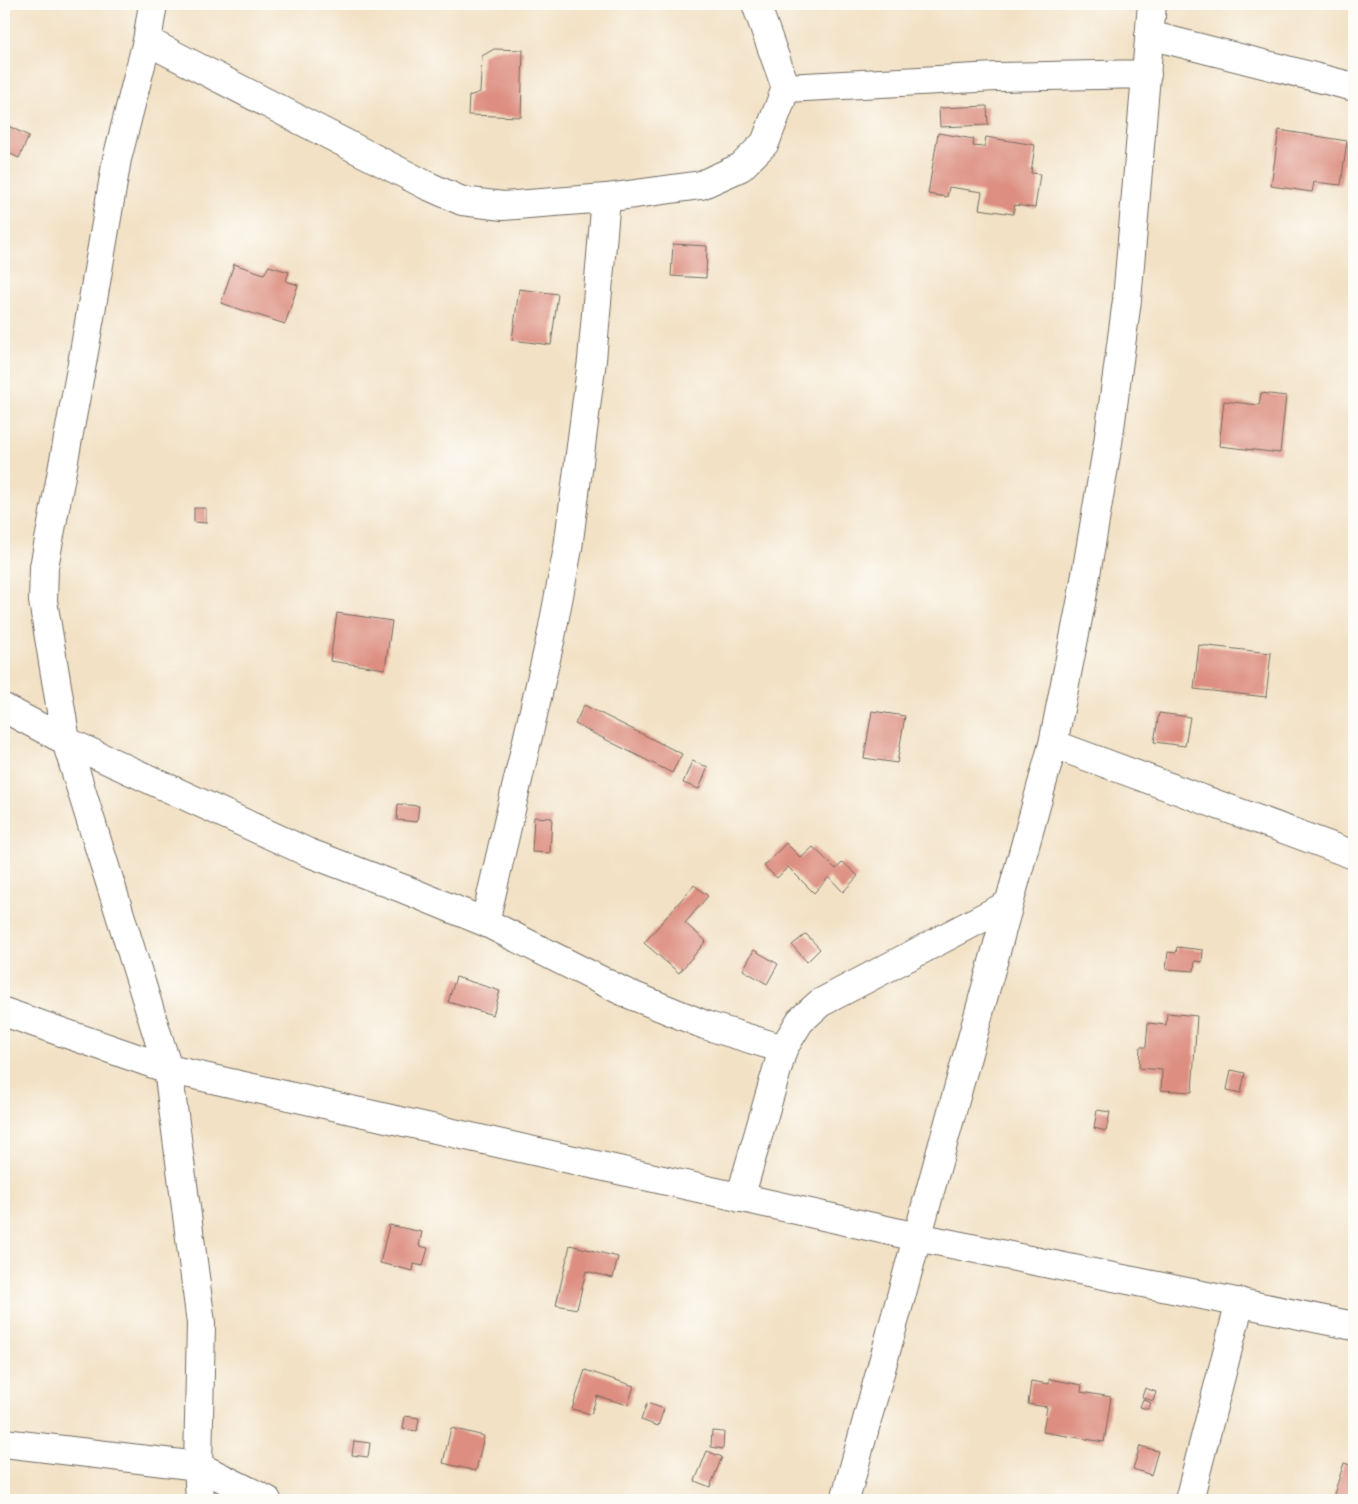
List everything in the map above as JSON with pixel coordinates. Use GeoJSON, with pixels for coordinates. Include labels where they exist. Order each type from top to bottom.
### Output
{"type":"FeatureCollection","features":[{"type":"Feature","properties":{"kind":"street"},"geometry":{"type":"LineString","coordinates":[[153,4],[147,41],[117,159],[83,358],[44,567],[43,601],[66,742],[168,1069],[201,1323],[198,1466],[200,1500]]}},
{"type":"Feature","properties":{"kind":"street"},"geometry":{"type":"LineString","coordinates":[[147,41],[426,185],[462,201],[503,206],[606,198],[701,185],[741,167],[765,143],[786,88],[756,4]]}},
{"type":"Feature","properties":{"kind":"street"},"geometry":{"type":"LineString","coordinates":[[845,1500],[1053,744],[1082,598],[1109,434],[1127,300],[1152,4]]}},
{"type":"Feature","properties":{"kind":"street"},"geometry":{"type":"LineString","coordinates":[[1149,35],[1354,87]]}},
{"type":"Feature","properties":{"kind":"street"},"geometry":{"type":"LineString","coordinates":[[786,88],[996,77],[1147,74]]}},
{"type":"Feature","properties":{"kind":"street"},"geometry":{"type":"LineString","coordinates":[[485,922],[552,637],[568,548],[592,360],[606,198]]}},
{"type":"Feature","properties":{"kind":"street"},"geometry":{"type":"LineString","coordinates":[[4,708],[66,742],[307,852],[485,922],[624,992],[705,1024],[783,1050]]}},
{"type":"Feature","properties":{"kind":"street"},"geometry":{"type":"LineString","coordinates":[[1053,744],[1354,854]]}},
{"type":"Feature","properties":{"kind":"street"},"geometry":{"type":"LineString","coordinates":[[740,1198],[783,1050],[800,1021],[820,1003],[1009,904]]}},
{"type":"Feature","properties":{"kind":"street"},"geometry":{"type":"LineString","coordinates":[[4,1012],[168,1069],[917,1237],[1354,1326]]}},
{"type":"Feature","properties":{"kind":"street"},"geometry":{"type":"LineString","coordinates":[[1189,1500],[1240,1302]]}},
{"type":"Feature","properties":{"kind":"street"},"geometry":{"type":"LineString","coordinates":[[4,1443],[198,1466],[267,1500]]}},
{"type":"Feature","properties":{"kind":"building"},"geometry":{"type":"Polygon","coordinates":[[[494,49],[523,50],[521,117],[468,115],[469,96],[480,92],[482,56],[494,49]]]}},
{"type":"Feature","properties":{"kind":"building"},"geometry":{"type":"Polygon","coordinates":[[[987,106],[988,125],[940,127],[939,108],[987,106]]]}},
{"type":"Feature","properties":{"kind":"building"},"geometry":{"type":"Polygon","coordinates":[[[4,124],[29,136],[19,158],[4,151],[4,124]]]}},
{"type":"Feature","properties":{"kind":"building"},"geometry":{"type":"Polygon","coordinates":[[[1279,130],[1347,141],[1341,185],[1314,182],[1312,192],[1271,186],[1279,130]]]}},
{"type":"Feature","properties":{"kind":"building"},"geometry":{"type":"Polygon","coordinates":[[[938,133],[974,139],[973,146],[984,147],[986,137],[1035,145],[1031,173],[1040,174],[1035,208],[1015,205],[1013,214],[979,209],[982,192],[949,187],[947,197],[928,194],[938,133]]]}},
{"type":"Feature","properties":{"kind":"building"},"geometry":{"type":"Polygon","coordinates":[[[673,244],[707,246],[706,278],[671,276],[673,244]]]}},
{"type":"Feature","properties":{"kind":"building"},"geometry":{"type":"Polygon","coordinates":[[[234,264],[264,274],[269,266],[289,272],[286,281],[298,285],[285,324],[221,303],[234,264]]]}},
{"type":"Feature","properties":{"kind":"building"},"geometry":{"type":"Polygon","coordinates":[[[519,289],[558,294],[551,345],[512,340],[519,289]]]}},
{"type":"Feature","properties":{"kind":"building"},"geometry":{"type":"Polygon","coordinates":[[[1261,393],[1286,396],[1280,453],[1219,446],[1224,401],[1259,405],[1261,393]]]}},
{"type":"Feature","properties":{"kind":"building"},"geometry":{"type":"Polygon","coordinates":[[[194,508],[206,508],[206,523],[194,522],[194,508]]]}},
{"type":"Feature","properties":{"kind":"building"},"geometry":{"type":"Polygon","coordinates":[[[337,613],[392,621],[385,669],[330,661],[337,613]]]}},
{"type":"Feature","properties":{"kind":"building"},"geometry":{"type":"Polygon","coordinates":[[[1199,645],[1271,653],[1266,697],[1194,689],[1199,645]]]}},
{"type":"Feature","properties":{"kind":"building"},"geometry":{"type":"Polygon","coordinates":[[[584,705],[682,754],[672,773],[575,724],[584,705]]]}},
{"type":"Feature","properties":{"kind":"building"},"geometry":{"type":"Polygon","coordinates":[[[872,711],[905,716],[897,763],[864,758],[872,711]]]}},
{"type":"Feature","properties":{"kind":"building"},"geometry":{"type":"Polygon","coordinates":[[[1159,713],[1190,717],[1185,746],[1154,742],[1159,713]]]}},
{"type":"Feature","properties":{"kind":"building"},"geometry":{"type":"Polygon","coordinates":[[[692,761],[708,767],[699,789],[683,783],[692,761]]]}},
{"type":"Feature","properties":{"kind":"building"},"geometry":{"type":"Polygon","coordinates":[[[398,804],[419,806],[417,822],[397,820],[398,804]]]}},
{"type":"Feature","properties":{"kind":"building"},"geometry":{"type":"Polygon","coordinates":[[[534,817],[552,818],[550,853],[532,852],[534,817]]]}},
{"type":"Feature","properties":{"kind":"building"},"geometry":{"type":"Polygon","coordinates":[[[786,843],[801,858],[813,847],[836,869],[843,862],[858,876],[843,892],[829,877],[814,893],[788,867],[777,878],[764,866],[786,843]]]}},
{"type":"Feature","properties":{"kind":"building"},"geometry":{"type":"Polygon","coordinates":[[[694,885],[708,896],[685,923],[706,941],[679,973],[644,943],[694,885]]]}},
{"type":"Feature","properties":{"kind":"building"},"geometry":{"type":"Polygon","coordinates":[[[806,934],[820,949],[807,962],[792,945],[806,934]]]}},
{"type":"Feature","properties":{"kind":"building"},"geometry":{"type":"Polygon","coordinates":[[[1177,947],[1203,950],[1202,962],[1195,961],[1194,971],[1166,969],[1168,952],[1176,953],[1177,947]]]}},
{"type":"Feature","properties":{"kind":"building"},"geometry":{"type":"Polygon","coordinates":[[[754,950],[778,964],[767,984],[743,970],[754,950]]]}},
{"type":"Feature","properties":{"kind":"building"},"geometry":{"type":"Polygon","coordinates":[[[456,977],[500,991],[493,1015],[448,1002],[456,977]]]}},
{"type":"Feature","properties":{"kind":"building"},"geometry":{"type":"Polygon","coordinates":[[[1167,1013],[1197,1016],[1192,1092],[1161,1090],[1162,1070],[1139,1068],[1140,1047],[1146,1047],[1148,1023],[1166,1025],[1167,1013]]]}},
{"type":"Feature","properties":{"kind":"building"},"geometry":{"type":"Polygon","coordinates":[[[1231,1070],[1245,1073],[1241,1093],[1227,1090],[1231,1070]]]}},
{"type":"Feature","properties":{"kind":"building"},"geometry":{"type":"Polygon","coordinates":[[[1097,1110],[1110,1112],[1106,1131],[1094,1128],[1097,1110]]]}},
{"type":"Feature","properties":{"kind":"building"},"geometry":{"type":"Polygon","coordinates":[[[389,1225],[422,1232],[419,1246],[428,1248],[423,1266],[414,1264],[413,1271],[380,1263],[389,1225]]]}},
{"type":"Feature","properties":{"kind":"building"},"geometry":{"type":"Polygon","coordinates":[[[570,1245],[618,1257],[613,1278],[586,1271],[577,1309],[556,1305],[570,1245]]]}},
{"type":"Feature","properties":{"kind":"building"},"geometry":{"type":"Polygon","coordinates":[[[585,1370],[634,1386],[628,1405],[597,1396],[591,1414],[572,1409],[585,1370]]]}},
{"type":"Feature","properties":{"kind":"building"},"geometry":{"type":"Polygon","coordinates":[[[1049,1379],[1082,1385],[1081,1392],[1111,1397],[1104,1442],[1043,1432],[1047,1407],[1028,1404],[1031,1381],[1049,1384],[1049,1379]]]}},
{"type":"Feature","properties":{"kind":"building"},"geometry":{"type":"Polygon","coordinates":[[[1145,1388],[1156,1392],[1153,1401],[1142,1397],[1145,1388]]]}},
{"type":"Feature","properties":{"kind":"building"},"geometry":{"type":"Polygon","coordinates":[[[1143,1399],[1151,1403],[1148,1409],[1140,1407],[1143,1399]]]}},
{"type":"Feature","properties":{"kind":"building"},"geometry":{"type":"Polygon","coordinates":[[[647,1403],[664,1409],[658,1426],[641,1420],[647,1403]]]}},
{"type":"Feature","properties":{"kind":"building"},"geometry":{"type":"Polygon","coordinates":[[[405,1416],[419,1418],[417,1431],[403,1429],[405,1416]]]}},
{"type":"Feature","properties":{"kind":"building"},"geometry":{"type":"Polygon","coordinates":[[[451,1428],[484,1436],[476,1471],[443,1463],[451,1428]]]}},
{"type":"Feature","properties":{"kind":"building"},"geometry":{"type":"Polygon","coordinates":[[[712,1431],[724,1432],[723,1449],[711,1447],[712,1431]]]}},
{"type":"Feature","properties":{"kind":"building"},"geometry":{"type":"Polygon","coordinates":[[[354,1441],[370,1443],[368,1457],[352,1455],[354,1441]]]}},
{"type":"Feature","properties":{"kind":"building"},"geometry":{"type":"Polygon","coordinates":[[[1140,1446],[1158,1451],[1151,1475],[1133,1469],[1140,1446]]]}},
{"type":"Feature","properties":{"kind":"building"},"geometry":{"type":"Polygon","coordinates":[[[707,1451],[722,1457],[710,1487],[695,1481],[707,1451]]]}},
{"type":"Feature","properties":{"kind":"building"},"geometry":{"type":"Polygon","coordinates":[[[1344,1463],[1354,1466],[1354,1500],[1332,1500],[1344,1463]]]}}]}
